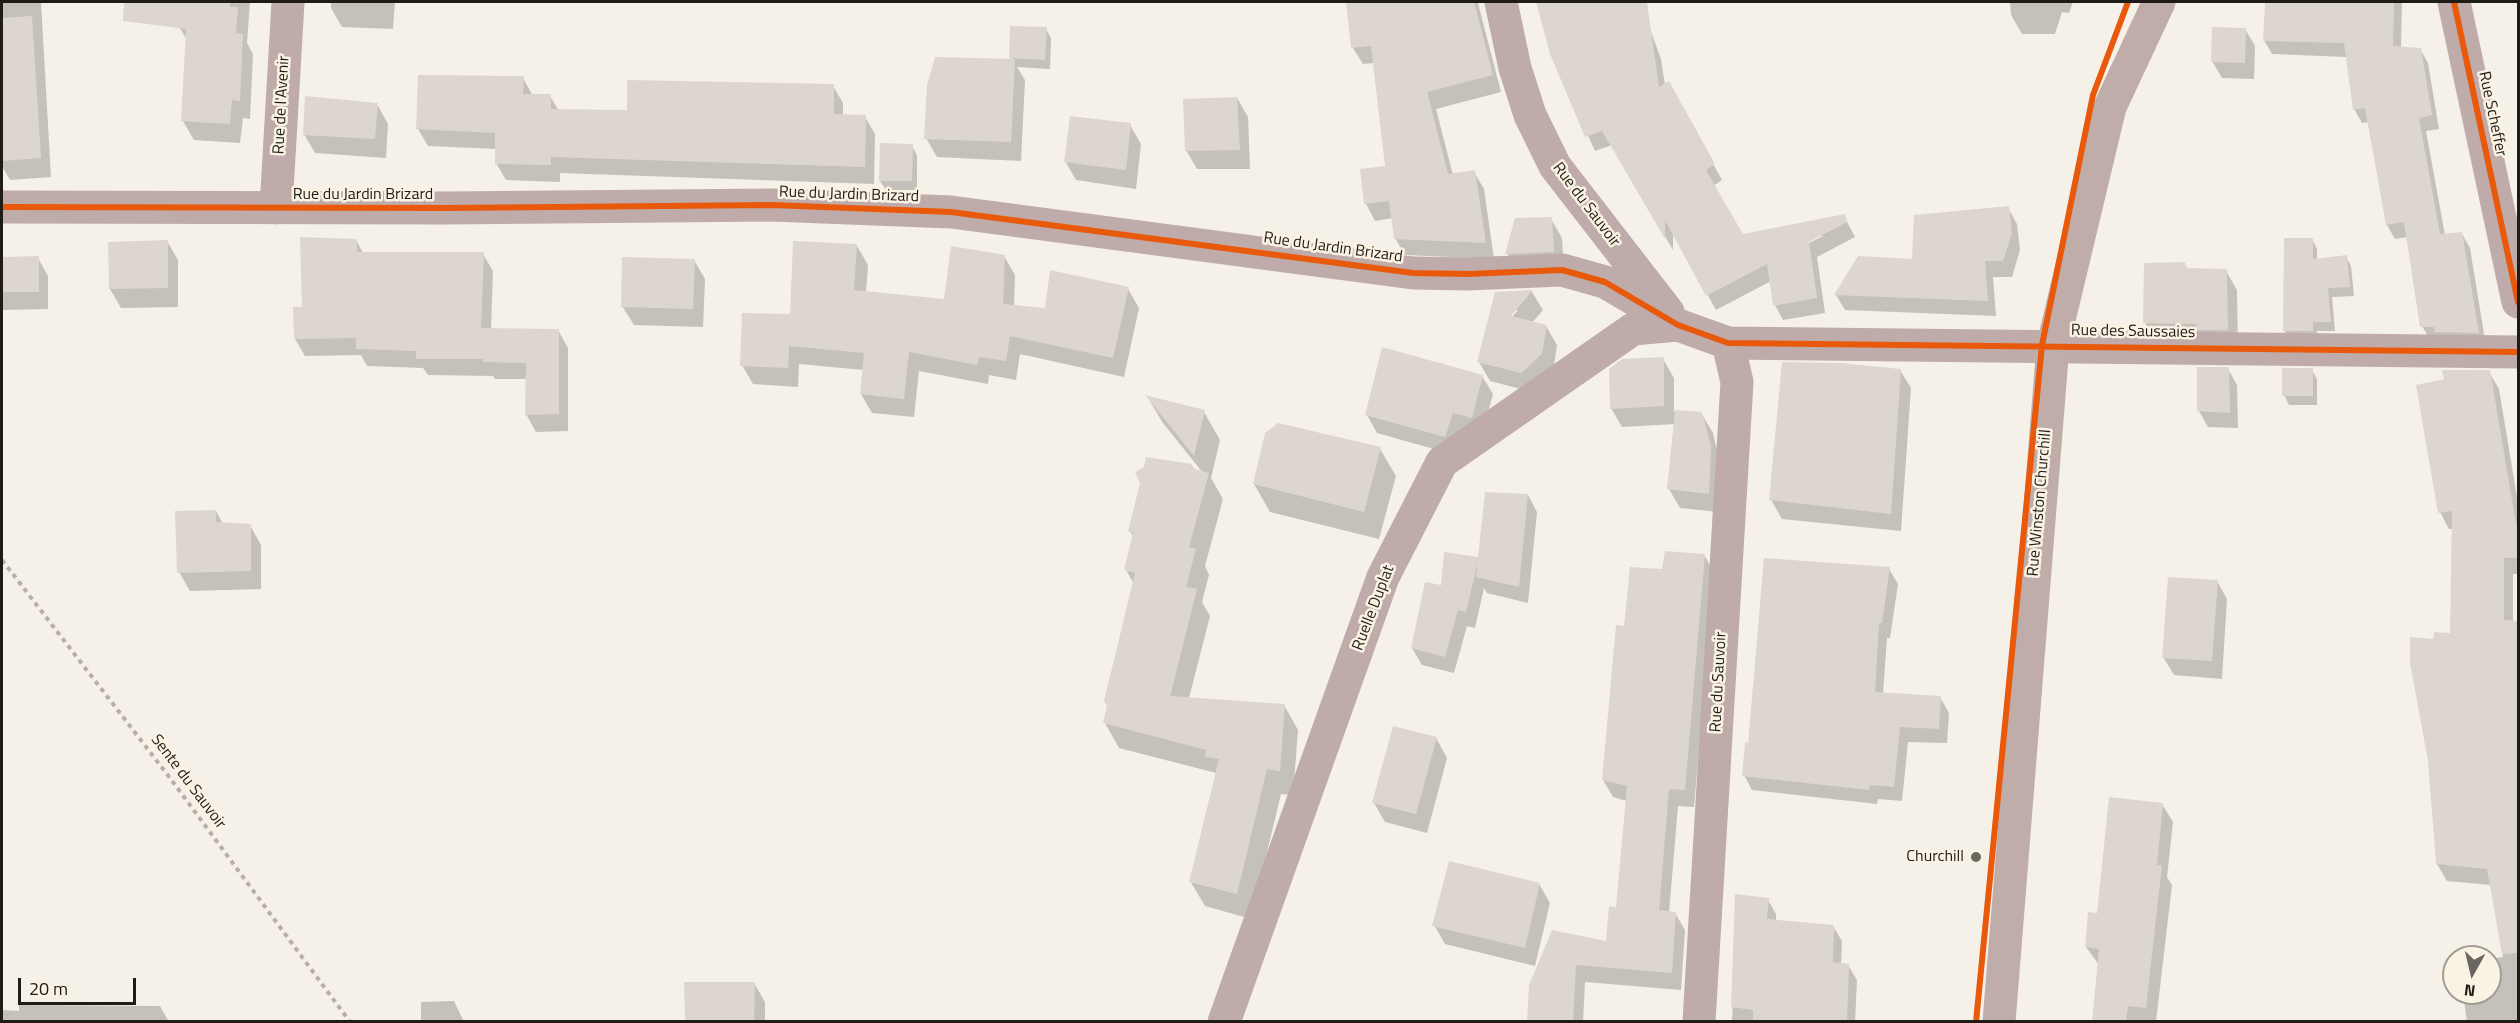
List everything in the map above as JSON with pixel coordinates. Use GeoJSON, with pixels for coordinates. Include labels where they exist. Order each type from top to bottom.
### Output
{"type":"FeatureCollection","features":[{"type":"Feature","properties":{"kind":"main road","name":"Rue Winston Churchill"},"geometry":{"type":"LineString","coordinates":[[1999,1022],[2053,345],[2110,106],[2159,2]]}},
{"type":"Feature","properties":{"kind":"street","name":"Rue de l'Avenir"},"geometry":{"type":"LineString","coordinates":[[276,208],[288,2]]}},
{"type":"Feature","properties":{"kind":"street","name":"Rue du Sauvoir"},"geometry":{"type":"LineString","coordinates":[[1501,2],[1515,68],[1530,115],[1555,166],[1678,325]]}},
{"type":"Feature","properties":{"kind":"street","name":"Rue Scheffer"},"geometry":{"type":"LineString","coordinates":[[2454,2],[2518,302]]}},
{"type":"Feature","properties":{"kind":"street","name":"Rue du Jardin Brizard"},"geometry":{"type":"LineString","coordinates":[[2,207],[772,205],[951,212],[1413,273],[1467,274],[1562,270],[1605,282],[1678,325]]}},
{"type":"Feature","properties":{"kind":"street","name":"Rue des Saussaies"},"geometry":{"type":"LineString","coordinates":[[1678,325],[1728,343],[2518,352]]}},
{"type":"Feature","properties":{"kind":"street","name":"Ruelle Duplat"},"geometry":{"type":"LineString","coordinates":[[1224,1022],[1383,577],[1442,462],[1633,329],[1678,325]]}},
{"type":"Feature","properties":{"kind":"street","name":"Rue du Sauvoir"},"geometry":{"type":"LineString","coordinates":[[1699,1022],[1737,382],[1728,343]]}},
{"type":"Feature","properties":{"kind":"building"},"geometry":{"type":"Polygon","coordinates":[[[124,2],[230,2],[230,7],[238,7],[236,33],[243,34],[240,101],[232,100],[230,124],[181,121],[186,29],[123,21],[124,2]]]}},
{"type":"Feature","properties":{"kind":"building"},"geometry":{"type":"Polygon","coordinates":[[[1346,2],[1474,2],[1493,75],[1427,92],[1448,174],[1475,170],[1486,243],[1394,239],[1389,201],[1364,204],[1360,169],[1385,166],[1371,46],[1351,48],[1346,2]]]}},
{"type":"Feature","properties":{"kind":"building"},"geometry":{"type":"Polygon","coordinates":[[[1536,2],[1647,2],[1659,87],[1669,81],[1715,164],[1706,170],[1743,234],[1845,214],[1847,222],[1809,242],[1817,298],[1773,306],[1767,264],[1706,296],[1665,220],[1665,239],[1602,131],[1585,137],[1550,54],[1536,2]]]}},
{"type":"Feature","properties":{"kind":"building"},"geometry":{"type":"Polygon","coordinates":[[[2265,2],[2394,2],[2393,46],[2421,48],[2432,115],[2419,118],[2440,234],[2462,232],[2479,333],[2435,332],[2434,327],[2420,327],[2404,222],[2386,225],[2365,108],[2353,110],[2344,43],[2263,41],[2265,2]]]}},
{"type":"Feature","properties":{"kind":"building"},"geometry":{"type":"Polygon","coordinates":[[[32,16],[41,158],[2,161],[2,18],[32,16]]]}},
{"type":"Feature","properties":{"kind":"building"},"geometry":{"type":"Polygon","coordinates":[[[1010,26],[1047,27],[1045,60],[1009,58],[1010,26]]]}},
{"type":"Feature","properties":{"kind":"building"},"geometry":{"type":"Polygon","coordinates":[[[2212,27],[2246,28],[2245,63],[2211,62],[2212,27]]]}},
{"type":"Feature","properties":{"kind":"building"},"geometry":{"type":"Polygon","coordinates":[[[935,57],[1015,59],[1011,142],[924,139],[927,85],[935,57]]]}},
{"type":"Feature","properties":{"kind":"building"},"geometry":{"type":"Polygon","coordinates":[[[418,75],[524,76],[523,94],[551,94],[551,109],[627,110],[627,80],[834,84],[834,114],[866,115],[865,167],[551,157],[551,165],[495,164],[495,133],[416,129],[418,75]]]}},
{"type":"Feature","properties":{"kind":"building"},"geometry":{"type":"Polygon","coordinates":[[[305,96],[378,103],[375,139],[303,135],[305,96]]]}},
{"type":"Feature","properties":{"kind":"building"},"geometry":{"type":"Polygon","coordinates":[[[1237,97],[1240,150],[1185,151],[1183,99],[1237,97]]]}},
{"type":"Feature","properties":{"kind":"building"},"geometry":{"type":"Polygon","coordinates":[[[1070,116],[1131,123],[1126,170],[1064,162],[1070,116]]]}},
{"type":"Feature","properties":{"kind":"building"},"geometry":{"type":"Polygon","coordinates":[[[880,143],[913,144],[912,181],[879,181],[880,143]]]}},
{"type":"Feature","properties":{"kind":"building"},"geometry":{"type":"Polygon","coordinates":[[[2009,206],[2012,233],[2003,261],[1985,261],[1988,301],[1834,295],[1858,256],[1912,259],[1914,215],[2009,206]]]}},
{"type":"Feature","properties":{"kind":"building"},"geometry":{"type":"Polygon","coordinates":[[[1552,217],[1554,252],[1505,254],[1515,218],[1552,217]]]}},
{"type":"Feature","properties":{"kind":"building"},"geometry":{"type":"Polygon","coordinates":[[[300,237],[357,239],[357,252],[484,252],[481,328],[559,329],[559,414],[525,415],[526,363],[483,362],[483,359],[416,359],[416,351],[356,349],[356,338],[294,339],[293,307],[302,307],[300,237]]]}},
{"type":"Feature","properties":{"kind":"building"},"geometry":{"type":"Polygon","coordinates":[[[2284,238],[2313,238],[2313,259],[2347,255],[2350,287],[2328,288],[2331,322],[2313,322],[2313,331],[2283,331],[2284,238]]]}},
{"type":"Feature","properties":{"kind":"building"},"geometry":{"type":"Polygon","coordinates":[[[168,240],[168,288],[109,289],[108,242],[168,240]]]}},
{"type":"Feature","properties":{"kind":"building"},"geometry":{"type":"Polygon","coordinates":[[[793,241],[857,244],[854,290],[944,299],[951,246],[1005,255],[1003,304],[1045,308],[1050,270],[1129,287],[1113,358],[1010,336],[1006,361],[979,357],[977,365],[909,352],[904,399],[860,394],[864,353],[789,346],[788,368],[740,366],[742,313],[790,314],[793,241]]]}},
{"type":"Feature","properties":{"kind":"building"},"geometry":{"type":"Polygon","coordinates":[[[39,256],[39,292],[2,292],[2,257],[39,256]]]}},
{"type":"Feature","properties":{"kind":"building"},"geometry":{"type":"Polygon","coordinates":[[[622,257],[695,259],[693,309],[621,307],[622,257]]]}},
{"type":"Feature","properties":{"kind":"building"},"geometry":{"type":"Polygon","coordinates":[[[2185,262],[2186,268],[2227,269],[2228,330],[2196,330],[2196,324],[2143,323],[2144,263],[2185,262]]]}},
{"type":"Feature","properties":{"kind":"building"},"geometry":{"type":"Polygon","coordinates":[[[1533,290],[1511,316],[1547,325],[1542,354],[1521,373],[1477,362],[1495,292],[1533,290]]]}},
{"type":"Feature","properties":{"kind":"building"},"geometry":{"type":"Polygon","coordinates":[[[1382,347],[1483,375],[1472,418],[1453,413],[1445,437],[1365,415],[1382,347]]]}},
{"type":"Feature","properties":{"kind":"building"},"geometry":{"type":"Polygon","coordinates":[[[1664,357],[1664,406],[1610,409],[1609,369],[1622,359],[1664,357]]]}},
{"type":"Feature","properties":{"kind":"building"},"geometry":{"type":"Polygon","coordinates":[[[1782,362],[1840,363],[1901,369],[1891,514],[1769,500],[1782,362]]]}},
{"type":"Feature","properties":{"kind":"building"},"geometry":{"type":"Polygon","coordinates":[[[2197,367],[2229,367],[2230,413],[2197,411],[2197,367]]]}},
{"type":"Feature","properties":{"kind":"building"},"geometry":{"type":"Polygon","coordinates":[[[2282,368],[2313,368],[2313,396],[2282,396],[2282,368]]]}},
{"type":"Feature","properties":{"kind":"building"},"geometry":{"type":"Polygon","coordinates":[[[2442,370],[2490,370],[2518,536],[2518,558],[2504,558],[2504,620],[2518,621],[2518,953],[2502,954],[2487,869],[2436,864],[2428,761],[2410,663],[2410,637],[2433,639],[2434,632],[2450,633],[2452,511],[2438,513],[2416,385],[2444,379],[2442,370]]]}},
{"type":"Feature","properties":{"kind":"building"},"geometry":{"type":"Polygon","coordinates":[[[1145,395],[1205,410],[1194,456],[1145,395]]]}},
{"type":"Feature","properties":{"kind":"building"},"geometry":{"type":"Polygon","coordinates":[[[1675,410],[1702,412],[1711,447],[1709,494],[1667,489],[1675,410]]]}},
{"type":"Feature","properties":{"kind":"building"},"geometry":{"type":"Polygon","coordinates":[[[1278,423],[1381,447],[1364,512],[1253,484],[1265,433],[1278,423]]]}},
{"type":"Feature","properties":{"kind":"building"},"geometry":{"type":"Polygon","coordinates":[[[1146,457],[1192,464],[1191,468],[1209,473],[1189,547],[1196,549],[1186,587],[1197,589],[1170,696],[1285,704],[1280,771],[1267,769],[1237,894],[1189,882],[1219,759],[1205,757],[1206,750],[1103,723],[1107,706],[1104,701],[1135,573],[1124,570],[1133,533],[1128,531],[1140,483],[1135,472],[1144,467],[1146,457]]]}},
{"type":"Feature","properties":{"kind":"building"},"geometry":{"type":"Polygon","coordinates":[[[1485,492],[1528,494],[1519,587],[1476,577],[1478,561],[1466,612],[1458,610],[1445,657],[1411,648],[1425,582],[1441,585],[1444,552],[1478,557],[1485,492]]]}},
{"type":"Feature","properties":{"kind":"building"},"geometry":{"type":"Polygon","coordinates":[[[216,510],[216,522],[251,524],[251,571],[177,573],[175,511],[216,510]]]}},
{"type":"Feature","properties":{"kind":"building"},"geometry":{"type":"Polygon","coordinates":[[[1665,551],[1705,554],[1685,790],[1669,789],[1659,910],[1676,912],[1672,973],[1576,965],[1573,1022],[1527,1022],[1529,985],[1552,930],[1606,941],[1609,906],[1616,907],[1627,786],[1602,780],[1616,625],[1624,626],[1630,567],[1662,569],[1665,551]]]}},
{"type":"Feature","properties":{"kind":"building"},"geometry":{"type":"Polygon","coordinates":[[[1764,558],[1890,567],[1882,623],[1879,623],[1875,692],[1941,696],[1939,729],[1900,727],[1894,787],[1870,785],[1869,790],[1742,776],[1745,742],[1748,743],[1764,558]]]}},
{"type":"Feature","properties":{"kind":"building"},"geometry":{"type":"Polygon","coordinates":[[[2168,577],[2218,580],[2212,661],[2162,658],[2168,577]]]}},
{"type":"Feature","properties":{"kind":"building"},"geometry":{"type":"Polygon","coordinates":[[[1393,726],[1437,737],[1416,814],[1372,803],[1393,726]]]}},
{"type":"Feature","properties":{"kind":"building"},"geometry":{"type":"Polygon","coordinates":[[[2109,797],[2163,803],[2157,865],[2162,865],[2146,1008],[2128,1006],[2126,1022],[2092,1022],[2099,949],[2085,947],[2088,912],[2097,913],[2109,797]]]}},
{"type":"Feature","properties":{"kind":"building"},"geometry":{"type":"Polygon","coordinates":[[[1449,861],[1540,883],[1525,948],[1432,926],[1449,861]]]}},
{"type":"Feature","properties":{"kind":"building"},"geometry":{"type":"Polygon","coordinates":[[[1735,894],[1769,898],[1767,919],[1834,925],[1833,962],[1849,964],[1847,1022],[1753,1022],[1753,1010],[1731,1007],[1735,894]]]}},
{"type":"Feature","properties":{"kind":"building"},"geometry":{"type":"Polygon","coordinates":[[[684,982],[755,982],[754,1022],[685,1022],[684,982]]]}},
{"type":"Feature","properties":{"kind":"cycle path"},"geometry":{"type":"LineString","coordinates":[[1976,1022],[2042,345],[2093,95],[2128,2]]}},
{"type":"Feature","properties":{"kind":"cycle path"},"geometry":{"type":"LineString","coordinates":[[2454,2],[2518,302]]}},
{"type":"Feature","properties":{"kind":"cycle path"},"geometry":{"type":"LineString","coordinates":[[2,207],[446,208],[772,205],[951,212],[1413,273],[1467,274],[1562,270],[1605,282],[1678,325],[1728,343],[2518,352]]}},
{"type":"Feature","properties":{"kind":"place","name":"Churchill"},"geometry":{"type":"Point","coordinates":[1976,857]}}]}
